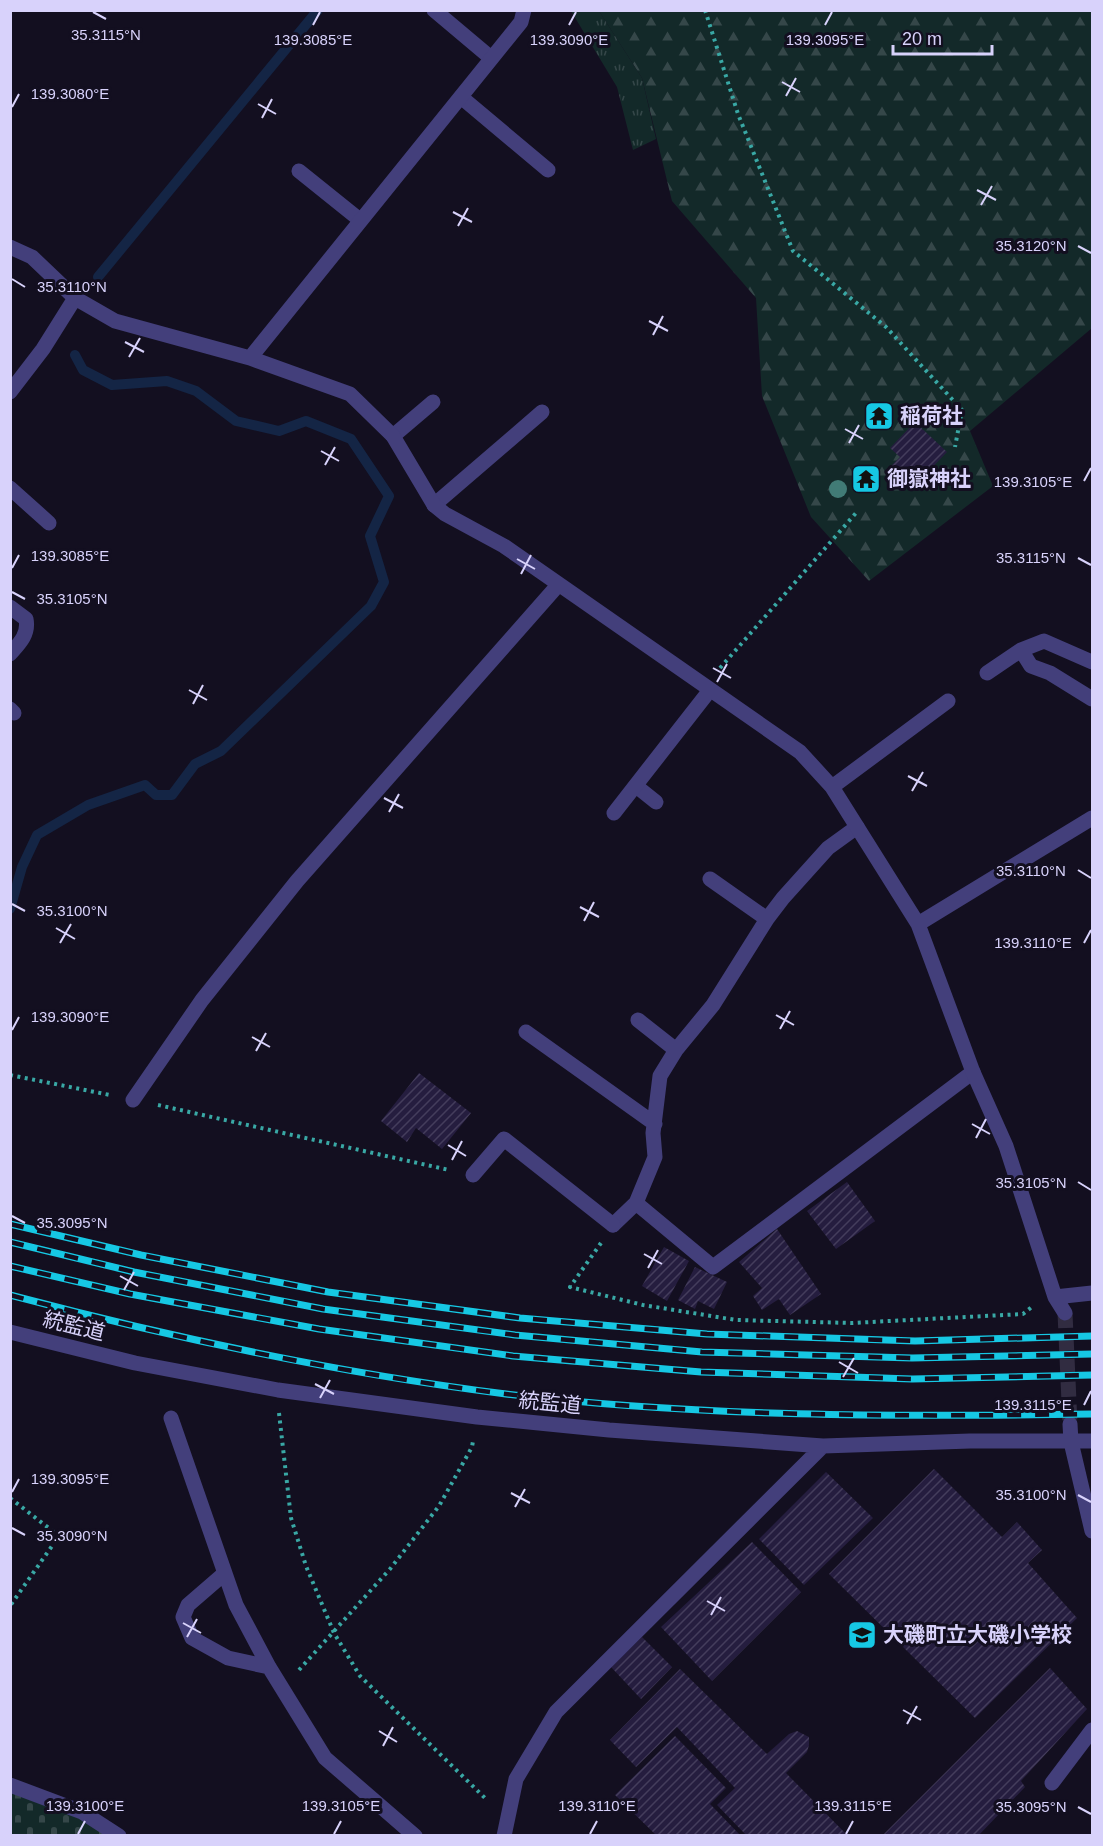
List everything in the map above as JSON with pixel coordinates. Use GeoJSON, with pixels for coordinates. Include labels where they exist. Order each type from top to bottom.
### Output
{"type":"FeatureCollection","features":[{"type":"Feature","properties":{"kind":"street"},"geometry":{"type":"LineString","coordinates":[[434,10],[491,58]]}},
{"type":"Feature","properties":{"kind":"street"},"geometry":{"type":"LineString","coordinates":[[250,358],[521,22],[525,10]]}},
{"type":"Feature","properties":{"kind":"street"},"geometry":{"type":"LineString","coordinates":[[461,97],[548,170]]}},
{"type":"Feature","properties":{"kind":"street"},"geometry":{"type":"LineString","coordinates":[[299,171],[360,220]]}},
{"type":"Feature","properties":{"kind":"street"},"geometry":{"type":"LineString","coordinates":[[10,247],[32,257],[75,298],[115,321],[250,358],[350,394],[393,436],[434,505],[445,514],[504,546],[800,752],[832,787],[918,924],[972,1072],[1006,1146],[1055,1297],[1065,1313]]}},
{"type":"Feature","properties":{"kind":"street"},"geometry":{"type":"LineString","coordinates":[[10,392],[43,349],[75,298]]}},
{"type":"Feature","properties":{"kind":"street"},"geometry":{"type":"LineString","coordinates":[[393,436],[433,402]]}},
{"type":"Feature","properties":{"kind":"street"},"geometry":{"type":"LineString","coordinates":[[434,505],[542,412]]}},
{"type":"Feature","properties":{"kind":"street"},"geometry":{"type":"LineString","coordinates":[[10,488],[49,523]]}},
{"type":"Feature","properties":{"kind":"street"},"geometry":{"type":"LineString","coordinates":[[133,1100],[202,1000],[297,881],[559,584]]}},
{"type":"Feature","properties":{"kind":"street"},"geometry":{"type":"LineString","coordinates":[[10,608],[26,619],[27,628],[24,637],[10,654]]}},
{"type":"Feature","properties":{"kind":"street"},"geometry":{"type":"LineString","coordinates":[[987,673],[1021,650],[1044,641],[1092,662]]}},
{"type":"Feature","properties":{"kind":"street"},"geometry":{"type":"LineString","coordinates":[[1021,650],[1031,666],[1050,673],[1092,699]]}},
{"type":"Feature","properties":{"kind":"street"},"geometry":{"type":"LineString","coordinates":[[614,813],[707,688]]}},
{"type":"Feature","properties":{"kind":"street"},"geometry":{"type":"LineString","coordinates":[[832,787],[948,701]]}},
{"type":"Feature","properties":{"kind":"street"},"geometry":{"type":"LineString","coordinates":[[636,786],[656,802]]}},
{"type":"Feature","properties":{"kind":"street"},"geometry":{"type":"LineString","coordinates":[[918,924],[1092,818]]}},
{"type":"Feature","properties":{"kind":"street"},"geometry":{"type":"LineString","coordinates":[[473,1175],[504,1139],[613,1225],[636,1203],[655,1157],[653,1133],[660,1076],[676,1050],[713,1005],[767,919],[783,898],[828,848],[857,827]]}},
{"type":"Feature","properties":{"kind":"street"},"geometry":{"type":"LineString","coordinates":[[710,879],[767,919]]}},
{"type":"Feature","properties":{"kind":"street"},"geometry":{"type":"LineString","coordinates":[[638,1020],[676,1050]]}},
{"type":"Feature","properties":{"kind":"street"},"geometry":{"type":"LineString","coordinates":[[526,1032],[655,1124]]}},
{"type":"Feature","properties":{"kind":"street"},"geometry":{"type":"LineString","coordinates":[[636,1203],[713,1267],[972,1072]]}},
{"type":"Feature","properties":{"kind":"street"},"geometry":{"type":"LineString","coordinates":[[1055,1297],[1092,1293]]}},
{"type":"Feature","properties":{"kind":"street","name":"統監道"},"geometry":{"type":"LineString","coordinates":[[10,1332],[135,1363],[278,1390],[477,1417],[609,1430],[823,1446],[970,1442],[1092,1442]]}},
{"type":"Feature","properties":{"kind":"street"},"geometry":{"type":"LineString","coordinates":[[171,1418],[236,1605],[269,1667],[325,1758],[415,1836]]}},
{"type":"Feature","properties":{"kind":"street"},"geometry":{"type":"LineString","coordinates":[[1070,1424],[1071,1442],[1092,1531]]}},
{"type":"Feature","properties":{"kind":"street"},"geometry":{"type":"LineString","coordinates":[[506,1828],[516,1779],[556,1712],[599,1666],[823,1446]]}},
{"type":"Feature","properties":{"kind":"street"},"geometry":{"type":"LineString","coordinates":[[225,1573],[188,1605],[183,1617],[192,1638],[228,1658],[269,1667]]}},
{"type":"Feature","properties":{"kind":"street"},"geometry":{"type":"LineString","coordinates":[[1052,1783],[1092,1730]]}},
{"type":"Feature","properties":{"kind":"street"},"geometry":{"type":"LineString","coordinates":[[10,1785],[82,1812],[119,1836]]}},
{"type":"Feature","properties":{"kind":"path"},"geometry":{"type":"LineString","coordinates":[[705,10],[738,114],[793,251],[886,327],[962,410],[955,447]]}},
{"type":"Feature","properties":{"kind":"path"},"geometry":{"type":"LineString","coordinates":[[707,688],[856,513]]}},
{"type":"Feature","properties":{"kind":"path"},"geometry":{"type":"LineString","coordinates":[[10,1075],[473,1175]]}},
{"type":"Feature","properties":{"kind":"path"},"geometry":{"type":"LineString","coordinates":[[613,1225],[570,1287],[643,1305],[736,1320],[852,1323],[1023,1314],[1042,1300],[1055,1297]]}},
{"type":"Feature","properties":{"kind":"path"},"geometry":{"type":"LineString","coordinates":[[283,1688],[390,1569],[439,1506],[472,1448],[477,1417]]}},
{"type":"Feature","properties":{"kind":"path"},"geometry":{"type":"LineString","coordinates":[[279,1433],[291,1518],[306,1566],[333,1633],[360,1676],[445,1757],[506,1828]]}},
{"type":"Feature","properties":{"kind":"path"},"geometry":{"type":"LineString","coordinates":[[10,1498],[59,1536],[10,1606]]}},
{"type":"Feature","properties":{"kind":"green space"},"geometry":{"type":"Polygon","coordinates":[[[571,11],[599,11],[642,78],[656,139],[633,150],[617,87],[571,11]]]}},
{"type":"Feature","properties":{"kind":"green space"},"geometry":{"type":"Polygon","coordinates":[[[599,11],[1092,11],[1092,328],[970,431],[993,486],[869,581],[811,517],[762,396],[756,298],[672,201],[642,78],[599,11]]]}},
{"type":"Feature","properties":{"kind":"green space"},"geometry":{"type":"Polygon","coordinates":[[[11,1785],[119,1836],[11,1836],[11,1785]]]}},
{"type":"Feature","properties":{"kind":"building"},"geometry":{"type":"Polygon","coordinates":[[[915,422],[947,452],[922,478],[912,470],[903,479],[890,467],[900,457],[890,448],[915,422]]]}},
{"type":"Feature","properties":{"kind":"building"},"geometry":{"type":"Polygon","coordinates":[[[419,1073],[471,1113],[442,1149],[416,1128],[407,1142],[381,1121],[419,1073]]]}},
{"type":"Feature","properties":{"kind":"building"},"geometry":{"type":"Polygon","coordinates":[[[847,1182],[875,1221],[836,1249],[807,1211],[847,1182]]]}},
{"type":"Feature","properties":{"kind":"building"},"geometry":{"type":"Polygon","coordinates":[[[777,1229],[821,1294],[790,1315],[779,1299],[762,1310],[753,1296],[762,1288],[739,1262],[777,1229]]]}},
{"type":"Feature","properties":{"kind":"building"},"geometry":{"type":"Polygon","coordinates":[[[664,1247],[689,1261],[667,1301],[642,1286],[664,1247]]]}},
{"type":"Feature","properties":{"kind":"building"},"geometry":{"type":"Polygon","coordinates":[[[695,1267],[727,1282],[714,1309],[698,1301],[695,1309],[678,1300],[695,1267]]]}},
{"type":"Feature","properties":{"kind":"building"},"geometry":{"type":"Polygon","coordinates":[[[934,1469],[1002,1537],[1017,1522],[1042,1550],[1028,1563],[1077,1618],[975,1718],[829,1574],[934,1469]]]}},
{"type":"Feature","properties":{"kind":"building"},"geometry":{"type":"Polygon","coordinates":[[[826,1472],[873,1518],[804,1585],[759,1539],[826,1472]]]}},
{"type":"Feature","properties":{"kind":"building"},"geometry":{"type":"Polygon","coordinates":[[[752,1542],[801,1592],[712,1681],[661,1627],[752,1542]]]}},
{"type":"Feature","properties":{"kind":"building"},"geometry":{"type":"Polygon","coordinates":[[[642,1637],[672,1667],[641,1699],[611,1667],[642,1637]]]}},
{"type":"Feature","properties":{"kind":"building"},"geometry":{"type":"Polygon","coordinates":[[[1050,1668],[1087,1709],[1021,1781],[1025,1787],[978,1836],[882,1836],[1050,1668]]]}},
{"type":"Feature","properties":{"kind":"building"},"geometry":{"type":"Polygon","coordinates":[[[680,1669],[767,1754],[789,1734],[797,1731],[809,1737],[807,1752],[786,1773],[848,1836],[747,1836],[717,1805],[735,1788],[677,1727],[636,1767],[610,1740],[680,1669]]]}},
{"type":"Feature","properties":{"kind":"building"},"geometry":{"type":"Polygon","coordinates":[[[675,1736],[726,1788],[710,1804],[741,1836],[657,1836],[615,1795],[675,1736]]]}},
{"type":"Feature","properties":{"kind":"waterway"},"geometry":{"type":"LineString","coordinates":[[98,277],[318,10]]}},
{"type":"Feature","properties":{"kind":"waterway"},"geometry":{"type":"LineString","coordinates":[[10,909],[22,867],[37,835],[88,805],[145,785],[156,795],[172,795],[195,764],[221,751],[371,606],[384,582],[370,536],[389,496],[351,439],[306,421],[279,431],[236,421],[196,391],[167,381],[112,385],[83,370],[75,355]]}},
{"type":"Feature","properties":{"kind":"tunnel"},"geometry":{"type":"LineString","coordinates":[[1065,1313],[1070,1424]]}},
{"type":"Feature","properties":{"kind":"railway"},"geometry":{"type":"LineString","coordinates":[[10,1224],[141,1255],[328,1292],[520,1318],[707,1334],[915,1341],[1092,1336]]}},
{"type":"Feature","properties":{"kind":"railway"},"geometry":{"type":"LineString","coordinates":[[10,1242],[134,1272],[323,1309],[515,1335],[702,1352],[912,1358],[1092,1354]]}},
{"type":"Feature","properties":{"kind":"railway"},"geometry":{"type":"LineString","coordinates":[[10,1266],[130,1294],[319,1329],[513,1356],[701,1372],[912,1379],[1092,1375]]}},
{"type":"Feature","properties":{"kind":"railway"},"geometry":{"type":"LineString","coordinates":[[10,1295],[133,1326],[256,1353],[381,1376],[506,1394],[652,1407],[799,1414],[1092,1414]]}},
{"type":"Feature","properties":{"kind":"place","name":"稲荷社"},"geometry":{"type":"Point","coordinates":[879,416]}},
{"type":"Feature","properties":{"kind":"place","name":"御嶽神社"},"geometry":{"type":"Point","coordinates":[866,479]}},
{"type":"Feature","properties":{"kind":"place","name":"大磯町立大磯小学校"},"geometry":{"type":"Point","coordinates":[862,1635]}}]}
